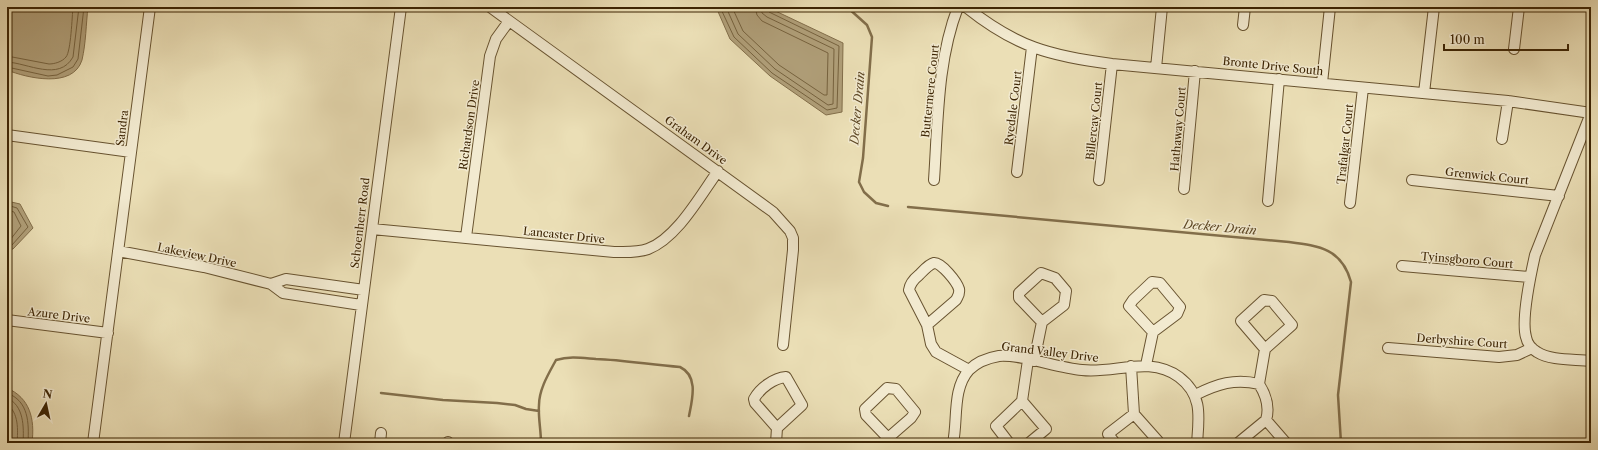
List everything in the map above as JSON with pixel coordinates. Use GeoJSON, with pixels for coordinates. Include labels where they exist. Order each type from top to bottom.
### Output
{"type":"FeatureCollection","features":[{"type":"Feature","properties":{"kind":"street","name":"Sandra"},"geometry":{"type":"LineString","coordinates":[[108,333],[150,7]]}},
{"type":"Feature","properties":{"kind":"street","name":"Schoenherr Road"},"geometry":{"type":"LineString","coordinates":[[344,443],[401,7]]}},
{"type":"Feature","properties":{"kind":"street","name":"Graham Drive"},"geometry":{"type":"LineString","coordinates":[[490,7],[718,171],[773,212],[786,226],[793,238],[793,258],[783,345]]}},
{"type":"Feature","properties":{"kind":"street","name":"Buttermere Court"},"geometry":{"type":"LineString","coordinates":[[934,180],[942,73],[948,41],[958,7]]}},
{"type":"Feature","properties":{"kind":"street","name":"Bronte Drive South"},"geometry":{"type":"LineString","coordinates":[[966,7],[998,31],[1032,47],[1075,59],[1112,64],[1508,101],[1591,113],[1540,241],[1530,277],[1525,330],[1526,337],[1532,348]]}},
{"type":"Feature","properties":{"kind":"street"},"geometry":{"type":"LineString","coordinates":[[1156,68],[1162,7]]}},
{"type":"Feature","properties":{"kind":"street"},"geometry":{"type":"LineString","coordinates":[[1243,25],[1245,7]]}},
{"type":"Feature","properties":{"kind":"street"},"geometry":{"type":"LineString","coordinates":[[1322,83],[1330,7]]}},
{"type":"Feature","properties":{"kind":"street"},"geometry":{"type":"LineString","coordinates":[[1424,93],[1434,7]]}},
{"type":"Feature","properties":{"kind":"street"},"geometry":{"type":"LineString","coordinates":[[1514,48],[1519,7]]}},
{"type":"Feature","properties":{"kind":"street","name":"Richardson Drive"},"geometry":{"type":"LineString","coordinates":[[466,237],[491,52],[496,39],[509,21]]}},
{"type":"Feature","properties":{"kind":"street","name":"Ryedale Court"},"geometry":{"type":"LineString","coordinates":[[1017,172],[1032,47]]}},
{"type":"Feature","properties":{"kind":"street","name":"Billercay Court"},"geometry":{"type":"LineString","coordinates":[[1100,180],[1112,64]]}},
{"type":"Feature","properties":{"kind":"street","name":"Hathaway Court"},"geometry":{"type":"LineString","coordinates":[[1184,189],[1195,71]]}},
{"type":"Feature","properties":{"kind":"street"},"geometry":{"type":"LineString","coordinates":[[1268,201],[1279,79]]}},
{"type":"Feature","properties":{"kind":"street","name":"Trafalgar Court"},"geometry":{"type":"LineString","coordinates":[[1350,203],[1363,88]]}},
{"type":"Feature","properties":{"kind":"street"},"geometry":{"type":"LineString","coordinates":[[1502,139],[1508,101]]}},
{"type":"Feature","properties":{"kind":"street"},"geometry":{"type":"LineString","coordinates":[[7,135],[131,152]]}},
{"type":"Feature","properties":{"kind":"street","name":"Lancaster Drive"},"geometry":{"type":"LineString","coordinates":[[372,229],[614,252],[642,251],[656,245],[674,230],[718,171]]}},
{"type":"Feature","properties":{"kind":"street","name":"Grenwick Court"},"geometry":{"type":"LineString","coordinates":[[1412,180],[1559,196]]}},
{"type":"Feature","properties":{"kind":"street","name":"Lakeview Drive"},"geometry":{"type":"LineString","coordinates":[[118,252],[204,267],[271,284],[283,293],[362,305]]}},
{"type":"Feature","properties":{"kind":"street"},"geometry":{"type":"LineString","coordinates":[[927,325],[956,300],[959,295],[959,289],[956,282],[942,266],[936,263],[932,264],[912,281],[909,290],[927,325],[931,344],[936,352],[969,370]]}},
{"type":"Feature","properties":{"kind":"street","name":"Tyinsgboro Court"},"geometry":{"type":"LineString","coordinates":[[1402,266],[1530,277]]}},
{"type":"Feature","properties":{"kind":"street"},"geometry":{"type":"LineString","coordinates":[[1009,443],[996,426],[1022,402],[1031,360],[1042,322],[1064,305],[1066,291],[1054,278],[1041,273],[1019,293],[1019,298],[1042,322]]}},
{"type":"Feature","properties":{"kind":"street","name":"Lakeview Drive"},"geometry":{"type":"LineString","coordinates":[[271,284],[286,279],[364,290]]}},
{"type":"Feature","properties":{"kind":"street"},"geometry":{"type":"LineString","coordinates":[[1146,365],[1153,332],[1177,314],[1180,307],[1160,283],[1152,282],[1133,300],[1129,306],[1153,332]]}},
{"type":"Feature","properties":{"kind":"street"},"geometry":{"type":"LineString","coordinates":[[1238,443],[1266,420],[1267,400],[1259,384],[1265,349],[1292,325],[1272,300],[1264,300],[1241,321],[1265,349]]}},
{"type":"Feature","properties":{"kind":"street","name":"Azure Drive"},"geometry":{"type":"LineString","coordinates":[[7,320],[108,333]]}},
{"type":"Feature","properties":{"kind":"street"},"geometry":{"type":"LineString","coordinates":[[93,443],[108,333]]}},
{"type":"Feature","properties":{"kind":"street","name":"Derbyshire Court"},"geometry":{"type":"LineString","coordinates":[[1388,348],[1499,357],[1517,356],[1532,348]]}},
{"type":"Feature","properties":{"kind":"street"},"geometry":{"type":"LineString","coordinates":[[1532,348],[1537,352],[1550,357],[1591,361]]}},
{"type":"Feature","properties":{"kind":"street","name":"Grand Valley Drive"},"geometry":{"type":"LineString","coordinates":[[953,443],[960,384],[969,370],[975,365],[988,358],[1000,356],[1094,371],[1146,365],[1156,366],[1173,373],[1188,385],[1195,395],[1199,414],[1198,443]]}},
{"type":"Feature","properties":{"kind":"street"},"geometry":{"type":"LineString","coordinates":[[1131,366],[1134,414],[1158,441],[1154,443]]}},
{"type":"Feature","properties":{"kind":"street"},"geometry":{"type":"LineString","coordinates":[[776,443],[777,428],[802,405],[786,377],[779,377],[771,382],[757,393],[754,399],[755,403],[777,428]]}},
{"type":"Feature","properties":{"kind":"street"},"geometry":{"type":"LineString","coordinates":[[1195,395],[1210,387],[1228,382],[1250,382],[1259,384]]}},
{"type":"Feature","properties":{"kind":"street"},"geometry":{"type":"LineString","coordinates":[[887,388],[896,389],[915,412],[888,441],[866,415],[865,409],[887,388]]}},
{"type":"Feature","properties":{"kind":"street"},"geometry":{"type":"LineString","coordinates":[[1022,402],[1046,429],[1029,443]]}},
{"type":"Feature","properties":{"kind":"street"},"geometry":{"type":"LineString","coordinates":[[1115,443],[1108,434],[1134,414]]}},
{"type":"Feature","properties":{"kind":"street"},"geometry":{"type":"LineString","coordinates":[[1266,420],[1286,443]]}},
{"type":"Feature","properties":{"kind":"water"},"geometry":{"type":"Polygon","coordinates":[[[7,7],[88,7],[82,60],[77,69],[69,75],[49,79],[26,76],[7,70],[7,7]]]}},
{"type":"Feature","properties":{"kind":"water"},"geometry":{"type":"Polygon","coordinates":[[[716,7],[767,7],[843,43],[842,112],[826,115],[770,76],[730,39],[716,7]]]}},
{"type":"Feature","properties":{"kind":"water"},"geometry":{"type":"Polygon","coordinates":[[[7,201],[20,204],[33,228],[13,249],[7,250],[7,201]]]}},
{"type":"Feature","properties":{"kind":"water"},"geometry":{"type":"Polygon","coordinates":[[[7,388],[15,392],[26,403],[33,426],[32,443],[7,443],[7,388]]]}},
{"type":"Feature","properties":{"kind":"waterway","name":"Decker Drain"},"geometry":{"type":"LineString","coordinates":[[847,7],[867,25],[872,37],[863,158],[859,182],[864,192],[876,203],[888,206]]}},
{"type":"Feature","properties":{"kind":"waterway","name":"Decker Drain"},"geometry":{"type":"LineString","coordinates":[[908,207],[1289,242],[1310,245],[1328,251],[1342,262],[1351,282],[1338,395],[1341,443]]}},
{"type":"Feature","properties":{"kind":"waterway"},"geometry":{"type":"LineString","coordinates":[[541,443],[539,399],[545,381],[556,360],[566,358],[680,367],[686,371],[692,382],[693,389],[689,416]]}},
{"type":"Feature","properties":{"kind":"waterway"},"geometry":{"type":"LineString","coordinates":[[381,393],[443,400],[515,405],[526,409],[539,411]]}}]}
